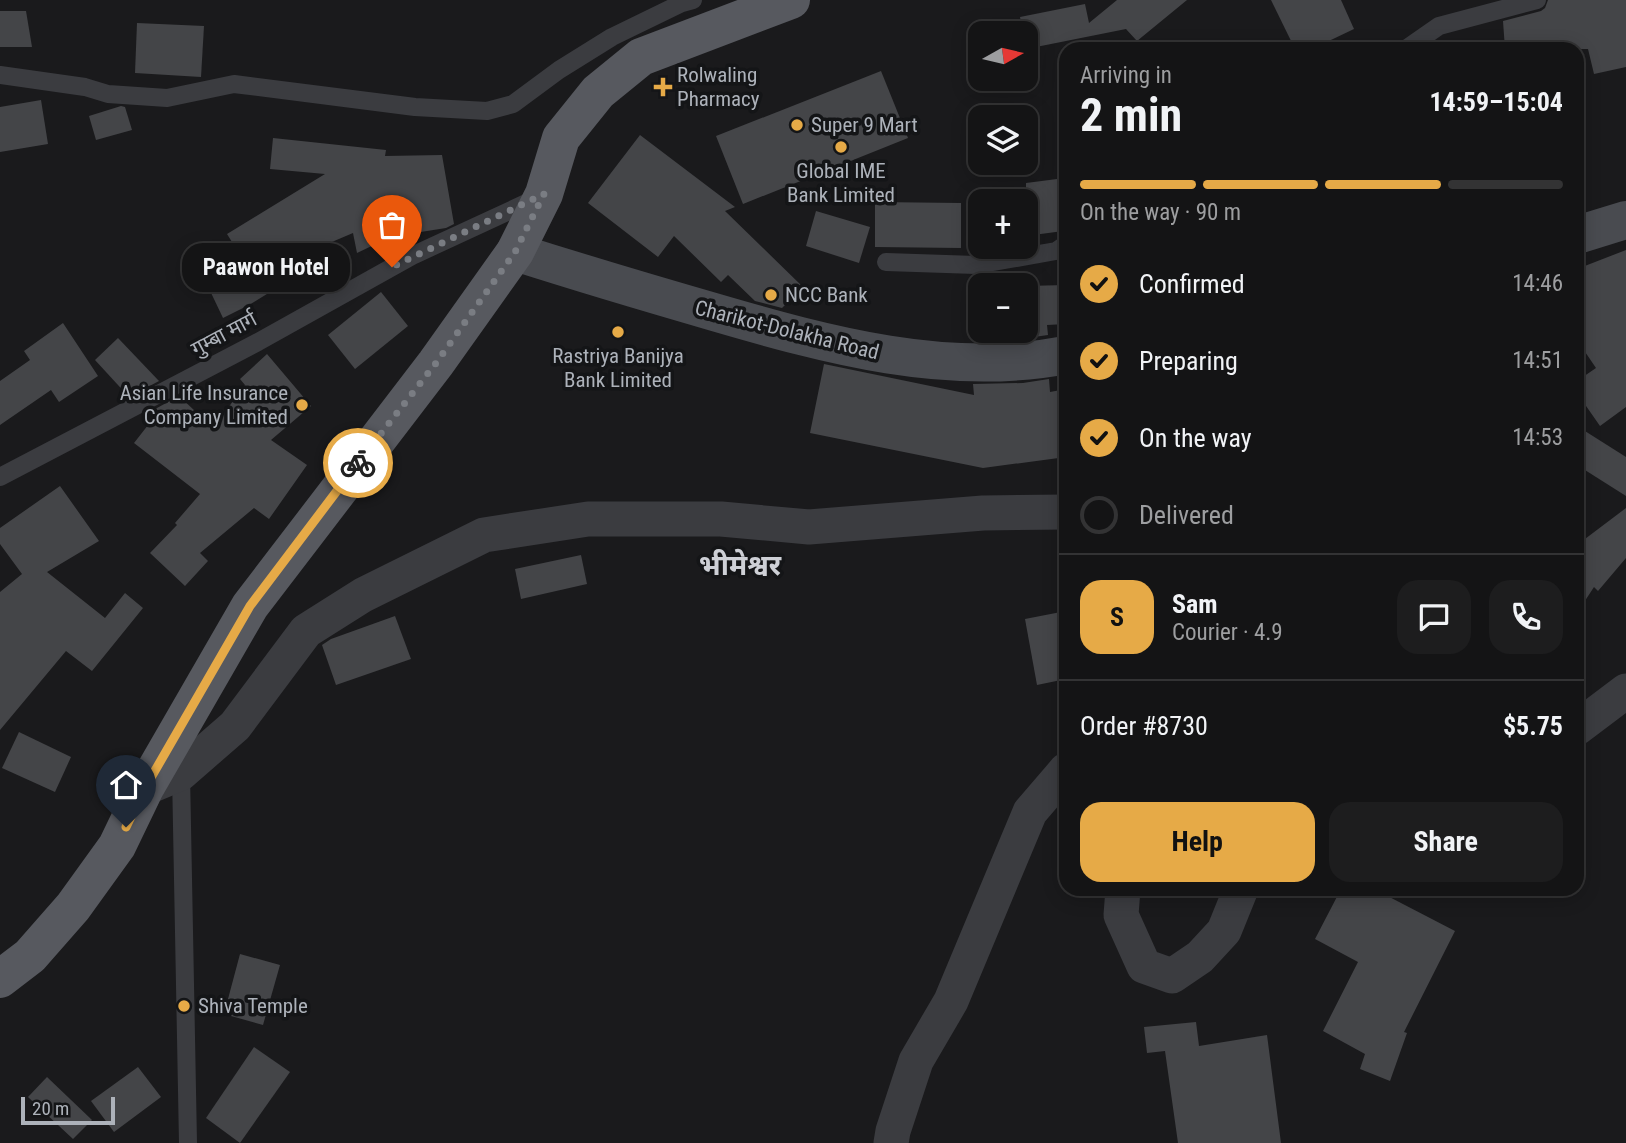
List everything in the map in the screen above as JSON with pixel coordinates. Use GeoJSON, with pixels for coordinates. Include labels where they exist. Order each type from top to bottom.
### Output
{"type":"FeatureCollection","features":[{"type":"Feature","properties":{"kind":"main road"},"geometry":{"type":"LineString","coordinates":[[0,979],[30,956],[73,907],[117,846],[145,788],[250,606],[436,363],[515,252],[544,194],[561,138],[598,92],[641,57],[791,0]]}},
{"type":"Feature","properties":{"kind":"main road"},"geometry":{"type":"LineString","coordinates":[[1584,233],[1626,220]]}},
{"type":"Feature","properties":{"kind":"main road","name":"Charikot-Dolakha Road"},"geometry":{"type":"LineString","coordinates":[[515,252],[738,319],[821,341],[891,355],[984,363],[1059,356]]}},
{"type":"Feature","properties":{"kind":"street"},"geometry":{"type":"LineString","coordinates":[[145,788],[181,773],[235,726],[306,631],[363,596],[484,535],[588,519],[722,519],[808,527],[983,513],[1059,512]]}},
{"type":"Feature","properties":{"kind":"street"},"geometry":{"type":"LineString","coordinates":[[1584,723],[1626,691]]}},
{"type":"Feature","properties":{"kind":"street"},"geometry":{"type":"LineString","coordinates":[[891,1143],[916,1061],[951,1001],[1030,812],[1059,779]]}},
{"type":"Feature","properties":{"kind":"street"},"geometry":{"type":"LineString","coordinates":[[1122,896],[1121,915],[1144,966],[1172,976],[1199,957],[1224,932],[1238,896]]}},
{"type":"Feature","properties":{"kind":"lane"},"geometry":{"type":"LineString","coordinates":[[0,75],[85,86],[108,94],[167,98],[234,84],[415,107],[487,111],[513,104],[612,37],[693,0]]}},
{"type":"Feature","properties":{"kind":"lane"},"geometry":{"type":"LineString","coordinates":[[1416,42],[1439,26],[1537,0]]}},
{"type":"Feature","properties":{"kind":"lane","name":"गुम्बा मार्ग"},"geometry":{"type":"LineString","coordinates":[[0,477],[258,342],[414,255],[544,194]]}},
{"type":"Feature","properties":{"kind":"lane"},"geometry":{"type":"LineString","coordinates":[[886,262],[975,265],[1059,249]]}},
{"type":"Feature","properties":{"kind":"lane"},"geometry":{"type":"LineString","coordinates":[[181,773],[188,1143]]}},
{"type":"Feature","properties":{"kind":"building"},"geometry":{"type":"Polygon","coordinates":[[[1117,0],[1187,0],[1137,41],[1126,29],[1038,47],[1038,21],[1021,21],[1020,17],[1085,4],[1089,23],[1117,0]]]}},
{"type":"Feature","properties":{"kind":"building"},"geometry":{"type":"Polygon","coordinates":[[[1271,0],[1341,0],[1354,29],[1327,42],[1292,42],[1271,0]]]}},
{"type":"Feature","properties":{"kind":"building"},"geometry":{"type":"Polygon","coordinates":[[[1548,0],[1626,0],[1626,67],[1594,74],[1584,42],[1504,42],[1503,21],[1545,8],[1548,0]]]}},
{"type":"Feature","properties":{"kind":"building"},"geometry":{"type":"Polygon","coordinates":[[[0,11],[26,11],[32,47],[0,47],[0,11]]]}},
{"type":"Feature","properties":{"kind":"building"},"geometry":{"type":"Polygon","coordinates":[[[137,23],[204,26],[201,77],[135,73],[137,23]]]}},
{"type":"Feature","properties":{"kind":"building"},"geometry":{"type":"Polygon","coordinates":[[[881,71],[908,138],[743,204],[716,136],[881,71]]]}},
{"type":"Feature","properties":{"kind":"building"},"geometry":{"type":"Polygon","coordinates":[[[41,100],[48,144],[0,152],[0,107],[41,100]]]}},
{"type":"Feature","properties":{"kind":"building"},"geometry":{"type":"Polygon","coordinates":[[[125,107],[132,130],[96,140],[89,116],[125,107]]]}},
{"type":"Feature","properties":{"kind":"building"},"geometry":{"type":"Polygon","coordinates":[[[640,135],[735,207],[725,211],[803,287],[782,308],[755,301],[728,275],[721,282],[674,236],[658,257],[588,203],[640,135]]]}},
{"type":"Feature","properties":{"kind":"building"},"geometry":{"type":"Polygon","coordinates":[[[273,138],[386,150],[385,156],[442,155],[454,224],[446,228],[408,234],[405,230],[357,253],[353,233],[287,261],[296,276],[223,318],[203,276],[242,258],[227,234],[325,174],[270,169],[273,138]]]}},
{"type":"Feature","properties":{"kind":"building"},"geometry":{"type":"Polygon","coordinates":[[[1057,179],[1059,232],[1038,234],[1038,189],[1026,189],[1026,183],[1057,179]]]}},
{"type":"Feature","properties":{"kind":"building"},"geometry":{"type":"Polygon","coordinates":[[[875,202],[961,203],[961,248],[875,247],[875,202]]]}},
{"type":"Feature","properties":{"kind":"building"},"geometry":{"type":"Polygon","coordinates":[[[816,211],[870,227],[859,263],[806,246],[816,211]]]}},
{"type":"Feature","properties":{"kind":"building"},"geometry":{"type":"Polygon","coordinates":[[[1626,250],[1626,407],[1600,426],[1584,403],[1584,376],[1596,368],[1584,350],[1584,266],[1626,250]]]}},
{"type":"Feature","properties":{"kind":"building"},"geometry":{"type":"Polygon","coordinates":[[[1059,285],[1059,324],[1047,325],[1048,335],[1038,336],[1038,286],[1059,285]]]}},
{"type":"Feature","properties":{"kind":"building"},"geometry":{"type":"Polygon","coordinates":[[[381,292],[408,326],[355,369],[328,335],[381,292]]]}},
{"type":"Feature","properties":{"kind":"building"},"geometry":{"type":"Polygon","coordinates":[[[63,323],[98,376],[59,402],[51,390],[0,425],[0,381],[30,360],[24,351],[63,323]]]}},
{"type":"Feature","properties":{"kind":"building"},"geometry":{"type":"Polygon","coordinates":[[[118,338],[159,381],[129,397],[95,360],[118,338]]]}},
{"type":"Feature","properties":{"kind":"building"},"geometry":{"type":"Polygon","coordinates":[[[267,354],[311,406],[271,440],[307,465],[269,519],[254,508],[200,553],[208,561],[185,586],[150,553],[177,525],[175,523],[200,494],[134,443],[152,420],[146,414],[179,396],[213,428],[245,385],[240,379],[267,354]]]}},
{"type":"Feature","properties":{"kind":"building"},"geometry":{"type":"Polygon","coordinates":[[[824,364],[974,395],[973,384],[1023,383],[1049,379],[1050,392],[1059,390],[1059,458],[983,468],[810,433],[824,364]]]}},
{"type":"Feature","properties":{"kind":"building"},"geometry":{"type":"Polygon","coordinates":[[[1584,430],[1626,457],[1626,496],[1584,469],[1584,430]]]}},
{"type":"Feature","properties":{"kind":"building"},"geometry":{"type":"Polygon","coordinates":[[[60,486],[99,541],[47,572],[105,618],[125,593],[143,608],[92,671],[66,651],[0,730],[0,592],[22,574],[0,544],[0,528],[60,486]]]}},
{"type":"Feature","properties":{"kind":"building"},"geometry":{"type":"Polygon","coordinates":[[[1626,508],[1626,558],[1598,591],[1594,587],[1584,602],[1584,540],[1626,508]]]}},
{"type":"Feature","properties":{"kind":"building"},"geometry":{"type":"Polygon","coordinates":[[[581,555],[587,584],[521,599],[515,569],[581,555]]]}},
{"type":"Feature","properties":{"kind":"building"},"geometry":{"type":"Polygon","coordinates":[[[1059,612],[1059,680],[1037,685],[1025,619],[1059,612]]]}},
{"type":"Feature","properties":{"kind":"building"},"geometry":{"type":"Polygon","coordinates":[[[395,616],[411,659],[336,685],[322,645],[331,639],[395,616]]]}},
{"type":"Feature","properties":{"kind":"building"},"geometry":{"type":"Polygon","coordinates":[[[19,732],[71,757],[55,792],[2,768],[19,732]]]}},
{"type":"Feature","properties":{"kind":"building"},"geometry":{"type":"Polygon","coordinates":[[[1337,896],[1388,896],[1455,931],[1404,1032],[1407,1033],[1390,1081],[1360,1069],[1365,1054],[1323,1031],[1358,962],[1315,939],[1337,896]]]}},
{"type":"Feature","properties":{"kind":"building"},"geometry":{"type":"Polygon","coordinates":[[[240,954],[280,965],[263,1025],[224,1014],[240,954]]]}},
{"type":"Feature","properties":{"kind":"building"},"geometry":{"type":"Polygon","coordinates":[[[1196,1022],[1199,1046],[1267,1035],[1281,1143],[1178,1143],[1165,1051],[1147,1053],[1144,1027],[1196,1022]]]}},
{"type":"Feature","properties":{"kind":"building"},"geometry":{"type":"Polygon","coordinates":[[[254,1047],[290,1072],[240,1143],[206,1118],[254,1047]]]}},
{"type":"Feature","properties":{"kind":"building"},"geometry":{"type":"Polygon","coordinates":[[[138,1067],[161,1097],[114,1132],[91,1101],[138,1067]]]}},
{"type":"Feature","properties":{"kind":"building"},"geometry":{"type":"Polygon","coordinates":[[[47,1077],[92,1120],[73,1139],[28,1097],[47,1077]]]}},
{"type":"Feature","properties":{"kind":"way so far"},"geometry":{"type":"LineString","coordinates":[[358,463],[436,363],[515,252],[544,194],[392,267]]}},
{"type":"Feature","properties":{"kind":"place","name":"Rolwaling Pharmacy"},"geometry":{"type":"Point","coordinates":[663,87]}},
{"type":"Feature","properties":{"kind":"place","name":"Super 9 Mart"},"geometry":{"type":"Point","coordinates":[797,125]}},
{"type":"Feature","properties":{"kind":"place","name":"Global IME Bank Limited"},"geometry":{"type":"Point","coordinates":[841,147]}},
{"type":"Feature","properties":{"kind":"place","name":"Paawon Hotel"},"geometry":{"type":"Point","coordinates":[392,267]}},
{"type":"Feature","properties":{"kind":"place","name":"NCC Bank"},"geometry":{"type":"Point","coordinates":[771,295]}},
{"type":"Feature","properties":{"kind":"place","name":"Rastriya Banijya Bank Limited"},"geometry":{"type":"Point","coordinates":[618,332]}},
{"type":"Feature","properties":{"kind":"place","name":"Asian Life Insurance Company Limited"},"geometry":{"type":"Point","coordinates":[302,405]}},
{"type":"Feature","properties":{"kind":"place","name":"Shiva Temple"},"geometry":{"type":"Point","coordinates":[184,1006]}},
{"type":"Feature","properties":{"kind":"district","name":"भीमेश्वर"},"geometry":{"type":"Point","coordinates":[740,565]}},
{"type":"Feature","properties":{"kind":"route"},"geometry":{"type":"LineString","coordinates":[[126,827],[145,788],[250,606],[358,463]]}}]}
